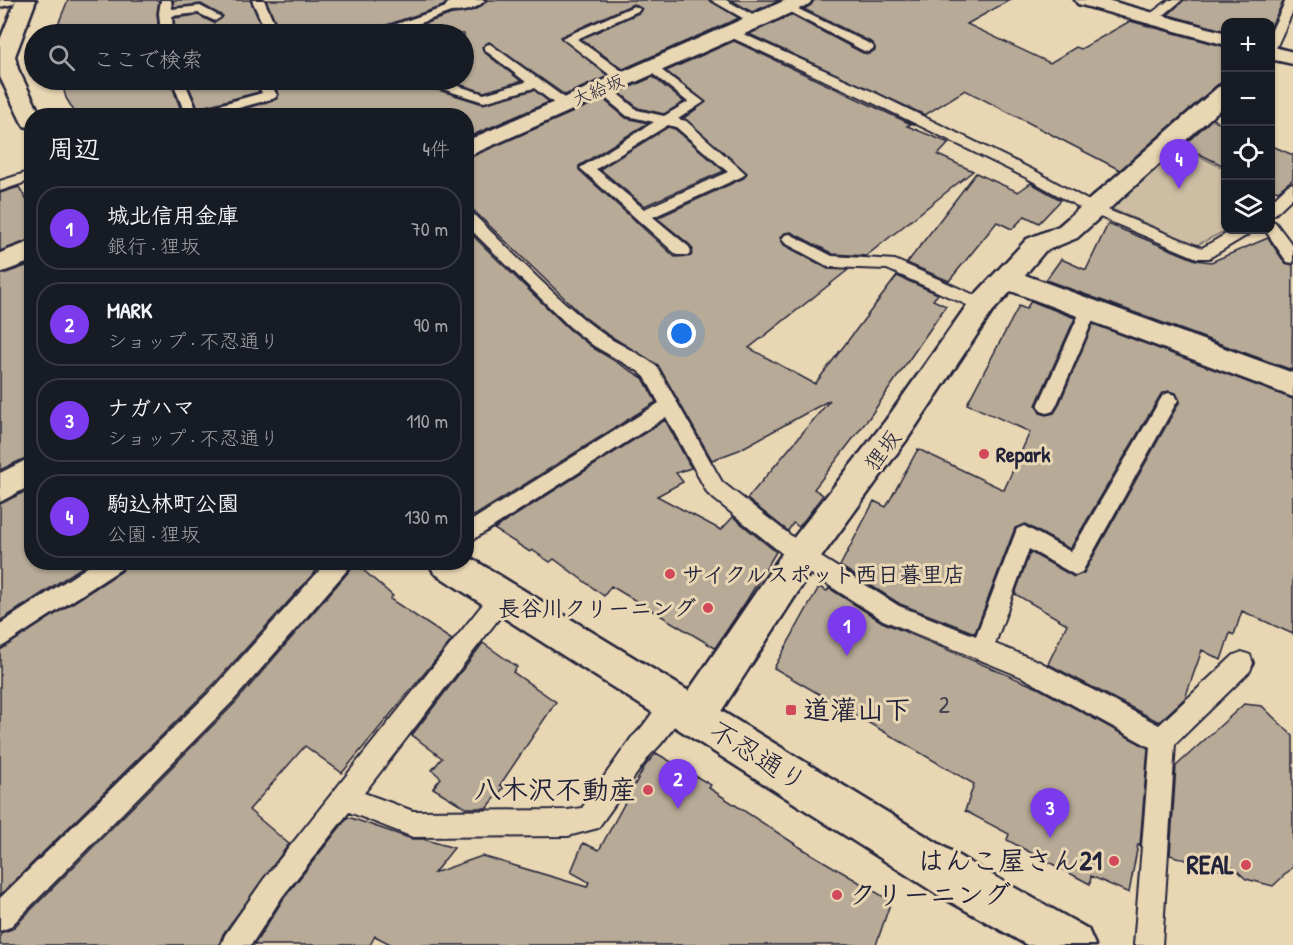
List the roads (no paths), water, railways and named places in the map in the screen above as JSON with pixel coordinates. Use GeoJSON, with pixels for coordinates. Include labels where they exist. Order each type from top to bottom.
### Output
{"type":"FeatureCollection","features":[{"type":"Feature","properties":{"kind":"street"},"geometry":{"type":"LineString","coordinates":[[0,1],[6,0]]}},
{"type":"Feature","properties":{"kind":"street"},"geometry":{"type":"LineString","coordinates":[[25,108],[4,70],[5,51],[26,0]]}},
{"type":"Feature","properties":{"kind":"street"},"geometry":{"type":"LineString","coordinates":[[455,7],[475,0]]}},
{"type":"Feature","properties":{"kind":"street"},"geometry":{"type":"LineString","coordinates":[[1085,0],[1150,20],[1221,38]]}},
{"type":"Feature","properties":{"kind":"street","name":"大給坂"},"geometry":{"type":"LineString","coordinates":[[474,146],[564,104],[732,33],[795,3]]}},
{"type":"Feature","properties":{"kind":"street"},"geometry":{"type":"LineString","coordinates":[[1275,52],[1293,58]]}},
{"type":"Feature","properties":{"kind":"street","name":"狸坂"},"geometry":{"type":"LineString","coordinates":[[685,710],[897,429],[982,305],[1004,278],[1036,245],[1068,231],[1221,96]]}},
{"type":"Feature","properties":{"kind":"street"},"geometry":{"type":"LineString","coordinates":[[0,264],[24,254]]}},
{"type":"Feature","properties":{"kind":"street"},"geometry":{"type":"LineString","coordinates":[[1004,278],[1293,385]]}},
{"type":"Feature","properties":{"kind":"street"},"geometry":{"type":"LineString","coordinates":[[0,489],[24,474]]}},
{"type":"Feature","properties":{"kind":"street","name":"不忍通り"},"geometry":{"type":"LineString","coordinates":[[460,570],[951,877],[1072,945]]}},
{"type":"Feature","properties":{"kind":"lane"},"geometry":{"type":"LineString","coordinates":[[166,0],[166,24]]}},
{"type":"Feature","properties":{"kind":"lane"},"geometry":{"type":"LineString","coordinates":[[258,0],[269,24]]}},
{"type":"Feature","properties":{"kind":"lane"},"geometry":{"type":"LineString","coordinates":[[717,0],[757,21]]}},
{"type":"Feature","properties":{"kind":"lane"},"geometry":{"type":"LineString","coordinates":[[1150,20],[1176,0]]}},
{"type":"Feature","properties":{"kind":"lane"},"geometry":{"type":"LineString","coordinates":[[1275,39],[1292,0]]}},
{"type":"Feature","properties":{"kind":"lane"},"geometry":{"type":"LineString","coordinates":[[795,3],[868,48]]}},
{"type":"Feature","properties":{"kind":"lane"},"geometry":{"type":"LineString","coordinates":[[408,24],[455,7]]}},
{"type":"Feature","properties":{"kind":"lane"},"geometry":{"type":"LineString","coordinates":[[165,13],[200,9],[215,17]]}},
{"type":"Feature","properties":{"kind":"lane"},"geometry":{"type":"LineString","coordinates":[[624,79],[568,38],[634,9]]}},
{"type":"Feature","properties":{"kind":"lane"},"geometry":{"type":"LineString","coordinates":[[732,33],[877,99],[1032,175],[1093,209],[1203,254],[1237,234]]}},
{"type":"Feature","properties":{"kind":"lane"},"geometry":{"type":"LineString","coordinates":[[490,48],[564,104]]}},
{"type":"Feature","properties":{"kind":"lane"},"geometry":{"type":"LineString","coordinates":[[652,67],[697,102],[587,168],[683,251]]}},
{"type":"Feature","properties":{"kind":"lane"},"geometry":{"type":"LineString","coordinates":[[457,90],[484,99],[536,83]]}},
{"type":"Feature","properties":{"kind":"lane"},"geometry":{"type":"LineString","coordinates":[[602,88],[632,114],[681,124],[738,173],[643,216]]}},
{"type":"Feature","properties":{"kind":"lane"},"geometry":{"type":"LineString","coordinates":[[182,90],[190,108]]}},
{"type":"Feature","properties":{"kind":"lane"},"geometry":{"type":"LineString","coordinates":[[222,108],[270,95],[267,90]]}},
{"type":"Feature","properties":{"kind":"lane"},"geometry":{"type":"LineString","coordinates":[[0,186],[24,178]]}},
{"type":"Feature","properties":{"kind":"lane"},"geometry":{"type":"LineString","coordinates":[[1275,206],[1293,188]]}},
{"type":"Feature","properties":{"kind":"lane"},"geometry":{"type":"LineString","coordinates":[[474,224],[573,321],[598,340],[640,362],[651,372],[715,488],[801,556],[891,613],[1030,669],[1164,741]]}},
{"type":"Feature","properties":{"kind":"lane"},"geometry":{"type":"LineString","coordinates":[[1275,233],[1293,258]]}},
{"type":"Feature","properties":{"kind":"lane"},"geometry":{"type":"LineString","coordinates":[[790,239],[829,261],[889,264],[982,305]]}},
{"type":"Feature","properties":{"kind":"lane"},"geometry":{"type":"LineString","coordinates":[[1047,406],[1089,309]]}},
{"type":"Feature","properties":{"kind":"lane"},"geometry":{"type":"LineString","coordinates":[[982,649],[1024,535],[1075,565],[1169,400]]}},
{"type":"Feature","properties":{"kind":"lane"},"geometry":{"type":"LineString","coordinates":[[474,528],[670,405]]}},
{"type":"Feature","properties":{"kind":"lane"},"geometry":{"type":"LineString","coordinates":[[0,637],[102,570]]}},
{"type":"Feature","properties":{"kind":"lane"},"geometry":{"type":"LineString","coordinates":[[0,917],[225,693],[334,570]]}},
{"type":"Feature","properties":{"kind":"lane"},"geometry":{"type":"LineString","coordinates":[[235,945],[273,888],[502,597]]}},
{"type":"Feature","properties":{"kind":"lane"},"geometry":{"type":"LineString","coordinates":[[1148,945],[1163,738],[1242,663]]}},
{"type":"Feature","properties":{"kind":"lane"},"geometry":{"type":"LineString","coordinates":[[345,798],[412,824],[568,823],[589,819],[642,746],[685,710]]}},
{"type":"Feature","properties":{"kind":"place","name":"駒込林町公園"},"geometry":{"type":"Point","coordinates":[1179,189]}},
{"type":"Feature","properties":{"kind":"place","name":"Repark"},"geometry":{"type":"Point","coordinates":[984,454]}},
{"type":"Feature","properties":{"kind":"place","name":"サイクルスポット西日暮里店"},"geometry":{"type":"Point","coordinates":[670,574]}},
{"type":"Feature","properties":{"kind":"place","name":"長谷川クリーニング"},"geometry":{"type":"Point","coordinates":[708,608]}},
{"type":"Feature","properties":{"kind":"place","name":"城北信用金庫"},"geometry":{"type":"Point","coordinates":[847,656]}},
{"type":"Feature","properties":{"kind":"place","name":"道灌山下"},"geometry":{"type":"Point","coordinates":[791,710]}},
{"type":"Feature","properties":{"kind":"place","name":"八木沢不動産"},"geometry":{"type":"Point","coordinates":[648,790]}},
{"type":"Feature","properties":{"kind":"place","name":"MARK"},"geometry":{"type":"Point","coordinates":[678,809]}},
{"type":"Feature","properties":{"kind":"place","name":"ナガハマ"},"geometry":{"type":"Point","coordinates":[1050,838]}},
{"type":"Feature","properties":{"kind":"place","name":"はんこ屋さん21"},"geometry":{"type":"Point","coordinates":[1114,861]}},
{"type":"Feature","properties":{"kind":"place","name":"REAL"},"geometry":{"type":"Point","coordinates":[1246,865]}},
{"type":"Feature","properties":{"kind":"place","name":"クリーニング"},"geometry":{"type":"Point","coordinates":[837,895]}}]}
